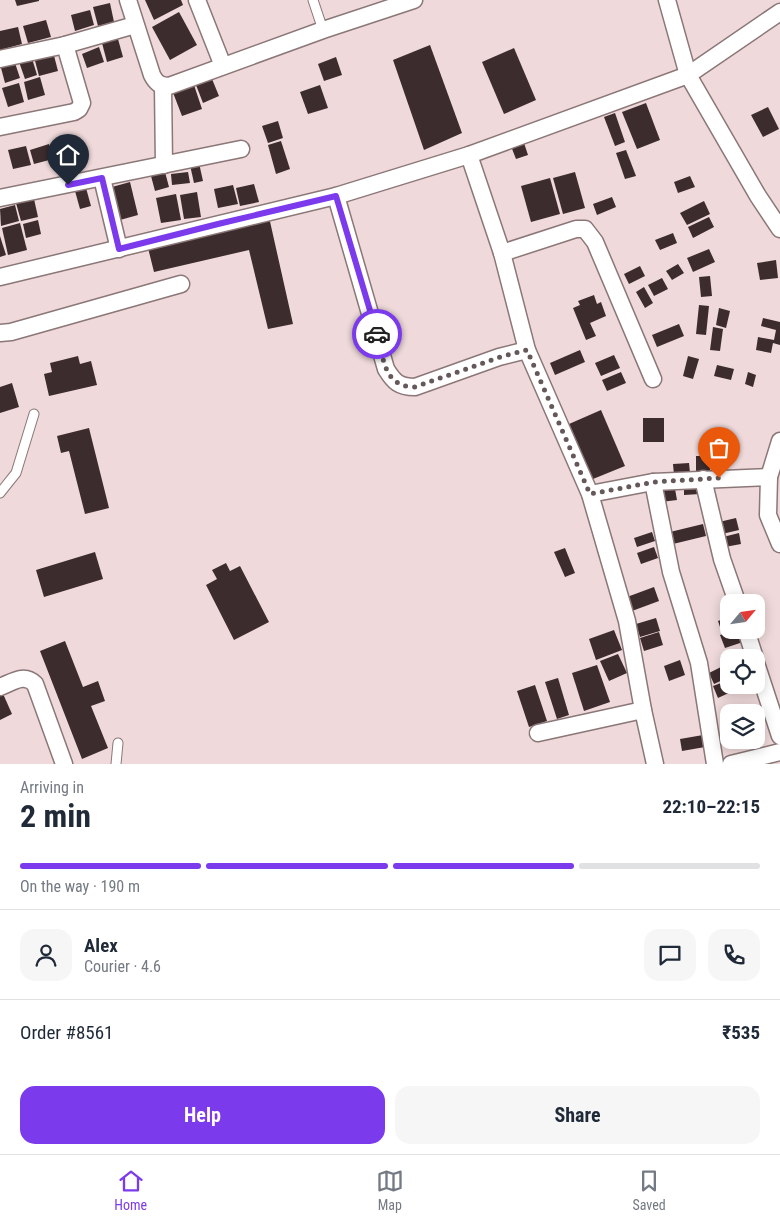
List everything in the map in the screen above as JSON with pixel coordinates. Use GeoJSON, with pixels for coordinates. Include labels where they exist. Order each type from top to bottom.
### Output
{"type":"FeatureCollection","features":[{"type":"Feature","properties":{"kind":"street"},"geometry":{"type":"LineString","coordinates":[[128,0],[152,75],[156,83],[163,86],[169,86],[323,30],[414,0]]}},
{"type":"Feature","properties":{"kind":"street"},"geometry":{"type":"LineString","coordinates":[[197,0],[223,66]]}},
{"type":"Feature","properties":{"kind":"street"},"geometry":{"type":"LineString","coordinates":[[667,0],[688,75],[758,196],[778,221]]}},
{"type":"Feature","properties":{"kind":"street"},"geometry":{"type":"LineString","coordinates":[[0,277],[336,196],[470,155],[688,75],[780,12]]}},
{"type":"Feature","properties":{"kind":"street"},"geometry":{"type":"LineString","coordinates":[[0,59],[135,25]]}},
{"type":"Feature","properties":{"kind":"street"},"geometry":{"type":"LineString","coordinates":[[0,127],[74,112],[79,109],[82,103],[65,44]]}},
{"type":"Feature","properties":{"kind":"street"},"geometry":{"type":"LineString","coordinates":[[163,86],[164,164]]}},
{"type":"Feature","properties":{"kind":"street"},"geometry":{"type":"LineString","coordinates":[[0,198],[242,149]]}},
{"type":"Feature","properties":{"kind":"street"},"geometry":{"type":"LineString","coordinates":[[470,155],[502,253],[527,350],[590,494],[627,621],[655,764]]}},
{"type":"Feature","properties":{"kind":"street"},"geometry":{"type":"LineString","coordinates":[[102,178],[119,249]]}},
{"type":"Feature","properties":{"kind":"street"},"geometry":{"type":"LineString","coordinates":[[336,196],[386,369],[394,382],[404,387],[415,387],[500,357],[527,350]]}},
{"type":"Feature","properties":{"kind":"street"},"geometry":{"type":"LineString","coordinates":[[502,253],[576,229],[585,229],[595,242],[653,380]]}},
{"type":"Feature","properties":{"kind":"street"},"geometry":{"type":"LineString","coordinates":[[0,332],[11,332],[181,284]]}},
{"type":"Feature","properties":{"kind":"street"},"geometry":{"type":"LineString","coordinates":[[780,441],[769,477],[768,515],[780,544]]}},
{"type":"Feature","properties":{"kind":"street"},"geometry":{"type":"LineString","coordinates":[[590,494],[654,482],[769,477]]}},
{"type":"Feature","properties":{"kind":"street"},"geometry":{"type":"LineString","coordinates":[[703,479],[722,559],[733,594]]}},
{"type":"Feature","properties":{"kind":"street"},"geometry":{"type":"LineString","coordinates":[[654,482],[671,572],[699,662],[715,764]]}},
{"type":"Feature","properties":{"kind":"street"},"geometry":{"type":"LineString","coordinates":[[0,687],[21,678],[30,680],[35,684],[64,764]]}},
{"type":"Feature","properties":{"kind":"street"},"geometry":{"type":"LineString","coordinates":[[765,690],[780,736]]}},
{"type":"Feature","properties":{"kind":"street"},"geometry":{"type":"LineString","coordinates":[[538,733],[643,710]]}},
{"type":"Feature","properties":{"kind":"street"},"geometry":{"type":"LineString","coordinates":[[731,764],[780,752]]}},
{"type":"Feature","properties":{"kind":"lane"},"geometry":{"type":"LineString","coordinates":[[313,0],[323,30]]}},
{"type":"Feature","properties":{"kind":"lane"},"geometry":{"type":"LineString","coordinates":[[0,493],[16,473],[34,414]]}},
{"type":"Feature","properties":{"kind":"lane"},"geometry":{"type":"LineString","coordinates":[[116,764],[118,743]]}},
{"type":"Feature","properties":{"kind":"building"},"geometry":{"type":"Polygon","coordinates":[[[15,0],[39,0],[39,1],[17,6],[15,0]]]}},
{"type":"Feature","properties":{"kind":"building"},"geometry":{"type":"Polygon","coordinates":[[[145,0],[181,0],[183,5],[154,20],[145,0]]]}},
{"type":"Feature","properties":{"kind":"building"},"geometry":{"type":"Polygon","coordinates":[[[110,3],[114,22],[98,26],[93,7],[110,3]]]}},
{"type":"Feature","properties":{"kind":"building"},"geometry":{"type":"Polygon","coordinates":[[[90,10],[94,25],[75,31],[71,15],[90,10]]]}},
{"type":"Feature","properties":{"kind":"building"},"geometry":{"type":"Polygon","coordinates":[[[179,12],[197,45],[170,60],[152,27],[179,12]]]}},
{"type":"Feature","properties":{"kind":"building"},"geometry":{"type":"Polygon","coordinates":[[[46,20],[51,37],[28,43],[23,26],[46,20]]]}},
{"type":"Feature","properties":{"kind":"building"},"geometry":{"type":"Polygon","coordinates":[[[18,27],[22,44],[0,50],[0,31],[18,27]]]}},
{"type":"Feature","properties":{"kind":"building"},"geometry":{"type":"Polygon","coordinates":[[[118,39],[123,57],[107,62],[102,43],[118,39]]]}},
{"type":"Feature","properties":{"kind":"building"},"geometry":{"type":"Polygon","coordinates":[[[430,45],[462,133],[424,150],[393,60],[430,45]]]}},
{"type":"Feature","properties":{"kind":"building"},"geometry":{"type":"Polygon","coordinates":[[[99,47],[104,62],[87,68],[82,54],[99,47]]]}},
{"type":"Feature","properties":{"kind":"building"},"geometry":{"type":"Polygon","coordinates":[[[52,48],[58,71],[39,76],[33,53],[52,48]]]}},
{"type":"Feature","properties":{"kind":"building"},"geometry":{"type":"Polygon","coordinates":[[[514,48],[536,100],[504,114],[482,62],[514,48]]]}},
{"type":"Feature","properties":{"kind":"building"},"geometry":{"type":"Polygon","coordinates":[[[31,55],[37,75],[25,79],[18,59],[31,55]]]}},
{"type":"Feature","properties":{"kind":"building"},"geometry":{"type":"Polygon","coordinates":[[[336,57],[342,75],[324,81],[318,64],[336,57]]]}},
{"type":"Feature","properties":{"kind":"building"},"geometry":{"type":"Polygon","coordinates":[[[14,60],[20,78],[5,83],[0,64],[14,60]]]}},
{"type":"Feature","properties":{"kind":"building"},"geometry":{"type":"Polygon","coordinates":[[[40,77],[45,95],[28,100],[24,82],[40,77]]]}},
{"type":"Feature","properties":{"kind":"building"},"geometry":{"type":"Polygon","coordinates":[[[212,79],[219,96],[203,103],[196,85],[212,79]]]}},
{"type":"Feature","properties":{"kind":"building"},"geometry":{"type":"Polygon","coordinates":[[[193,82],[202,109],[182,116],[172,90],[193,82]]]}},
{"type":"Feature","properties":{"kind":"building"},"geometry":{"type":"Polygon","coordinates":[[[19,83],[24,102],[8,107],[2,88],[19,83]]]}},
{"type":"Feature","properties":{"kind":"building"},"geometry":{"type":"Polygon","coordinates":[[[320,85],[328,108],[308,114],[300,92],[320,85]]]}},
{"type":"Feature","properties":{"kind":"building"},"geometry":{"type":"Polygon","coordinates":[[[646,103],[660,140],[637,149],[622,112],[646,103]]]}},
{"type":"Feature","properties":{"kind":"building"},"geometry":{"type":"Polygon","coordinates":[[[768,107],[779,129],[763,137],[751,115],[768,107]]]}},
{"type":"Feature","properties":{"kind":"building"},"geometry":{"type":"Polygon","coordinates":[[[615,113],[625,142],[615,146],[604,117],[615,113]]]}},
{"type":"Feature","properties":{"kind":"building"},"geometry":{"type":"Polygon","coordinates":[[[278,121],[283,138],[268,143],[262,126],[278,121]]]}},
{"type":"Feature","properties":{"kind":"building"},"geometry":{"type":"Polygon","coordinates":[[[522,137],[528,155],[516,159],[509,141],[522,137]]]}},
{"type":"Feature","properties":{"kind":"building"},"geometry":{"type":"Polygon","coordinates":[[[69,139],[72,153],[56,156],[53,142],[69,139]]]}},
{"type":"Feature","properties":{"kind":"building"},"geometry":{"type":"Polygon","coordinates":[[[281,141],[290,169],[276,174],[268,145],[281,141]]]}},
{"type":"Feature","properties":{"kind":"building"},"geometry":{"type":"Polygon","coordinates":[[[49,144],[53,159],[34,164],[30,150],[49,144]]]}},
{"type":"Feature","properties":{"kind":"building"},"geometry":{"type":"Polygon","coordinates":[[[26,146],[31,165],[13,169],[8,150],[26,146]]]}},
{"type":"Feature","properties":{"kind":"building"},"geometry":{"type":"Polygon","coordinates":[[[626,150],[636,176],[625,179],[616,153],[626,150]]]}},
{"type":"Feature","properties":{"kind":"building"},"geometry":{"type":"Polygon","coordinates":[[[199,163],[203,181],[194,183],[190,165],[199,163]]]}},
{"type":"Feature","properties":{"kind":"building"},"geometry":{"type":"Polygon","coordinates":[[[165,172],[169,187],[155,191],[151,176],[165,172]]]}},
{"type":"Feature","properties":{"kind":"building"},"geometry":{"type":"Polygon","coordinates":[[[188,172],[190,183],[172,185],[171,174],[188,172]]]}},
{"type":"Feature","properties":{"kind":"building"},"geometry":{"type":"Polygon","coordinates":[[[575,172],[585,208],[563,214],[553,178],[575,172]]]}},
{"type":"Feature","properties":{"kind":"building"},"geometry":{"type":"Polygon","coordinates":[[[690,176],[695,187],[678,193],[674,182],[690,176]]]}},
{"type":"Feature","properties":{"kind":"building"},"geometry":{"type":"Polygon","coordinates":[[[550,178],[560,214],[531,222],[521,186],[550,178]]]}},
{"type":"Feature","properties":{"kind":"building"},"geometry":{"type":"Polygon","coordinates":[[[130,182],[138,215],[120,220],[112,187],[130,182]]]}},
{"type":"Feature","properties":{"kind":"building"},"geometry":{"type":"Polygon","coordinates":[[[254,184],[259,202],[240,206],[236,188],[254,184]]]}},
{"type":"Feature","properties":{"kind":"building"},"geometry":{"type":"Polygon","coordinates":[[[233,185],[238,204],[218,208],[214,189],[233,185]]]}},
{"type":"Feature","properties":{"kind":"building"},"geometry":{"type":"Polygon","coordinates":[[[86,188],[91,206],[80,209],[75,191],[86,188]]]}},
{"type":"Feature","properties":{"kind":"building"},"geometry":{"type":"Polygon","coordinates":[[[197,192],[201,217],[184,219],[180,195],[197,192]]]}},
{"type":"Feature","properties":{"kind":"building"},"geometry":{"type":"Polygon","coordinates":[[[176,194],[181,220],[161,223],[156,198],[176,194]]]}},
{"type":"Feature","properties":{"kind":"building"},"geometry":{"type":"Polygon","coordinates":[[[612,197],[616,207],[597,215],[593,204],[612,197]]]}},
{"type":"Feature","properties":{"kind":"building"},"geometry":{"type":"Polygon","coordinates":[[[34,199],[38,217],[21,221],[16,203],[34,199]]]}},
{"type":"Feature","properties":{"kind":"building"},"geometry":{"type":"Polygon","coordinates":[[[704,201],[710,214],[687,225],[680,213],[704,201]]]}},
{"type":"Feature","properties":{"kind":"building"},"geometry":{"type":"Polygon","coordinates":[[[15,205],[19,221],[1,226],[0,209],[15,205]]]}},
{"type":"Feature","properties":{"kind":"building"},"geometry":{"type":"Polygon","coordinates":[[[269,217],[293,324],[268,329],[249,250],[154,272],[148,248],[269,217]]]}},
{"type":"Feature","properties":{"kind":"building"},"geometry":{"type":"Polygon","coordinates":[[[709,217],[714,227],[693,238],[688,227],[709,217]]]}},
{"type":"Feature","properties":{"kind":"building"},"geometry":{"type":"Polygon","coordinates":[[[38,220],[41,234],[26,238],[23,224],[38,220]]]}},
{"type":"Feature","properties":{"kind":"building"},"geometry":{"type":"Polygon","coordinates":[[[20,223],[27,250],[8,255],[2,228],[20,223]]]}},
{"type":"Feature","properties":{"kind":"building"},"geometry":{"type":"Polygon","coordinates":[[[673,233],[677,243],[660,250],[655,240],[673,233]]]}},
{"type":"Feature","properties":{"kind":"building"},"geometry":{"type":"Polygon","coordinates":[[[0,236],[6,255],[0,257],[0,236]]]}},
{"type":"Feature","properties":{"kind":"building"},"geometry":{"type":"Polygon","coordinates":[[[709,249],[715,262],[693,272],[687,258],[709,249]]]}},
{"type":"Feature","properties":{"kind":"building"},"geometry":{"type":"Polygon","coordinates":[[[776,260],[778,278],[760,280],[757,263],[776,260]]]}},
{"type":"Feature","properties":{"kind":"building"},"geometry":{"type":"Polygon","coordinates":[[[678,264],[684,273],[672,280],[666,271],[678,264]]]}},
{"type":"Feature","properties":{"kind":"building"},"geometry":{"type":"Polygon","coordinates":[[[640,266],[645,276],[629,284],[624,274],[640,266]]]}},
{"type":"Feature","properties":{"kind":"building"},"geometry":{"type":"Polygon","coordinates":[[[710,276],[712,296],[701,297],[699,277],[710,276]]]}},
{"type":"Feature","properties":{"kind":"building"},"geometry":{"type":"Polygon","coordinates":[[[662,278],[668,289],[654,296],[648,285],[662,278]]]}},
{"type":"Feature","properties":{"kind":"building"},"geometry":{"type":"Polygon","coordinates":[[[644,287],[653,303],[645,308],[636,292],[644,287]]]}},
{"type":"Feature","properties":{"kind":"building"},"geometry":{"type":"Polygon","coordinates":[[[594,295],[597,304],[601,302],[606,316],[590,323],[596,336],[586,340],[573,308],[580,305],[578,301],[594,295]]]}},
{"type":"Feature","properties":{"kind":"building"},"geometry":{"type":"Polygon","coordinates":[[[699,305],[709,306],[706,335],[696,334],[699,305]]]}},
{"type":"Feature","properties":{"kind":"building"},"geometry":{"type":"Polygon","coordinates":[[[719,308],[730,311],[726,328],[716,325],[719,308]]]}},
{"type":"Feature","properties":{"kind":"building"},"geometry":{"type":"Polygon","coordinates":[[[763,318],[780,322],[780,345],[773,343],[771,353],[756,350],[758,337],[774,340],[776,330],[761,326],[763,318]]]}},
{"type":"Feature","properties":{"kind":"building"},"geometry":{"type":"Polygon","coordinates":[[[679,324],[684,336],[657,347],[652,335],[679,324]]]}},
{"type":"Feature","properties":{"kind":"building"},"geometry":{"type":"Polygon","coordinates":[[[713,327],[723,329],[720,351],[710,350],[713,327]]]}},
{"type":"Feature","properties":{"kind":"building"},"geometry":{"type":"Polygon","coordinates":[[[580,350],[585,362],[555,375],[550,363],[580,350]]]}},
{"type":"Feature","properties":{"kind":"building"},"geometry":{"type":"Polygon","coordinates":[[[614,355],[620,368],[601,376],[595,363],[614,355]]]}},
{"type":"Feature","properties":{"kind":"building"},"geometry":{"type":"Polygon","coordinates":[[[78,356],[80,364],[91,361],[97,385],[49,396],[44,374],[52,372],[50,363],[78,356]]]}},
{"type":"Feature","properties":{"kind":"building"},"geometry":{"type":"Polygon","coordinates":[[[688,356],[699,359],[693,379],[683,376],[688,356]]]}},
{"type":"Feature","properties":{"kind":"building"},"geometry":{"type":"Polygon","coordinates":[[[717,365],[734,369],[731,380],[714,376],[717,365]]]}},
{"type":"Feature","properties":{"kind":"building"},"geometry":{"type":"Polygon","coordinates":[[[621,372],[626,383],[607,391],[602,380],[621,372]]]}},
{"type":"Feature","properties":{"kind":"building"},"geometry":{"type":"Polygon","coordinates":[[[748,372],[756,375],[753,387],[745,384],[748,372]]]}},
{"type":"Feature","properties":{"kind":"building"},"geometry":{"type":"Polygon","coordinates":[[[12,383],[19,407],[0,413],[0,387],[12,383]]]}},
{"type":"Feature","properties":{"kind":"building"},"geometry":{"type":"Polygon","coordinates":[[[601,410],[625,466],[593,479],[569,424],[601,410]]]}},
{"type":"Feature","properties":{"kind":"building"},"geometry":{"type":"Polygon","coordinates":[[[643,418],[664,418],[664,442],[643,442],[643,418]]]}},
{"type":"Feature","properties":{"kind":"building"},"geometry":{"type":"Polygon","coordinates":[[[89,428],[109,508],[85,514],[69,451],[61,453],[57,436],[89,428]]]}},
{"type":"Feature","properties":{"kind":"building"},"geometry":{"type":"Polygon","coordinates":[[[696,456],[710,456],[710,472],[696,472],[696,456]]]}},
{"type":"Feature","properties":{"kind":"building"},"geometry":{"type":"Polygon","coordinates":[[[689,463],[690,473],[674,475],[673,464],[689,463]]]}},
{"type":"Feature","properties":{"kind":"building"},"geometry":{"type":"Polygon","coordinates":[[[684,485],[699,485],[700,494],[684,495],[684,485]]]}},
{"type":"Feature","properties":{"kind":"building"},"geometry":{"type":"Polygon","coordinates":[[[675,489],[677,500],[661,502],[659,491],[675,489]]]}},
{"type":"Feature","properties":{"kind":"building"},"geometry":{"type":"Polygon","coordinates":[[[736,518],[739,530],[722,534],[719,522],[736,518]]]}},
{"type":"Feature","properties":{"kind":"building"},"geometry":{"type":"Polygon","coordinates":[[[703,524],[706,536],[673,544],[670,532],[703,524]]]}},
{"type":"Feature","properties":{"kind":"building"},"geometry":{"type":"Polygon","coordinates":[[[652,532],[655,541],[637,547],[634,538],[652,532]]]}},
{"type":"Feature","properties":{"kind":"building"},"geometry":{"type":"Polygon","coordinates":[[[739,533],[741,544],[725,547],[723,537],[739,533]]]}},
{"type":"Feature","properties":{"kind":"building"},"geometry":{"type":"Polygon","coordinates":[[[654,547],[658,558],[641,564],[637,553],[654,547]]]}},
{"type":"Feature","properties":{"kind":"building"},"geometry":{"type":"Polygon","coordinates":[[[565,548],[575,573],[565,577],[554,552],[565,548]]]}},
{"type":"Feature","properties":{"kind":"building"},"geometry":{"type":"Polygon","coordinates":[[[95,552],[103,579],[44,597],[36,570],[95,552]]]}},
{"type":"Feature","properties":{"kind":"building"},"geometry":{"type":"Polygon","coordinates":[[[226,563],[230,571],[240,566],[269,622],[234,640],[206,585],[217,579],[212,570],[226,563]]]}},
{"type":"Feature","properties":{"kind":"building"},"geometry":{"type":"Polygon","coordinates":[[[654,587],[659,601],[632,611],[627,597],[654,587]]]}},
{"type":"Feature","properties":{"kind":"building"},"geometry":{"type":"Polygon","coordinates":[[[656,618],[660,631],[640,637],[636,624],[656,618]]]}},
{"type":"Feature","properties":{"kind":"building"},"geometry":{"type":"Polygon","coordinates":[[[614,630],[622,650],[596,660],[589,639],[614,630]]]}},
{"type":"Feature","properties":{"kind":"building"},"geometry":{"type":"Polygon","coordinates":[[[659,632],[663,645],[644,651],[640,638],[659,632]]]}},
{"type":"Feature","properties":{"kind":"building"},"geometry":{"type":"Polygon","coordinates":[[[722,639],[742,639],[743,642],[725,648],[722,639]]]}},
{"type":"Feature","properties":{"kind":"building"},"geometry":{"type":"Polygon","coordinates":[[[65,641],[83,687],[98,681],[105,701],[91,706],[108,748],[82,759],[40,651],[65,641]]]}},
{"type":"Feature","properties":{"kind":"building"},"geometry":{"type":"Polygon","coordinates":[[[618,654],[627,673],[609,681],[600,661],[618,654]]]}},
{"type":"Feature","properties":{"kind":"building"},"geometry":{"type":"Polygon","coordinates":[[[680,660],[685,675],[669,681],[664,666],[680,660]]]}},
{"type":"Feature","properties":{"kind":"building"},"geometry":{"type":"Polygon","coordinates":[[[597,665],[610,702],[584,711],[572,673],[597,665]]]}},
{"type":"Feature","properties":{"kind":"building"},"geometry":{"type":"Polygon","coordinates":[[[720,668],[720,681],[714,684],[709,673],[720,668]]]}},
{"type":"Feature","properties":{"kind":"building"},"geometry":{"type":"Polygon","coordinates":[[[558,678],[569,715],[557,719],[545,682],[558,678]]]}},
{"type":"Feature","properties":{"kind":"building"},"geometry":{"type":"Polygon","coordinates":[[[720,683],[720,694],[727,694],[718,698],[713,686],[720,683]]]}},
{"type":"Feature","properties":{"kind":"building"},"geometry":{"type":"Polygon","coordinates":[[[535,685],[547,721],[529,727],[517,691],[535,685]]]}},
{"type":"Feature","properties":{"kind":"building"},"geometry":{"type":"Polygon","coordinates":[[[0,687],[12,714],[0,720],[0,687]]]}},
{"type":"Feature","properties":{"kind":"building"},"geometry":{"type":"Polygon","coordinates":[[[703,735],[705,747],[682,751],[680,739],[703,735]]]}},
{"type":"Feature","properties":{"kind":"way so far"},"geometry":{"type":"LineString","coordinates":[[377,334],[386,369],[394,382],[404,387],[415,387],[500,357],[527,350],[590,494],[654,482],[719,478]]}},
{"type":"Feature","properties":{"kind":"route"},"geometry":{"type":"LineString","coordinates":[[68,185],[102,178],[119,249],[336,196],[377,334]]}}]}
